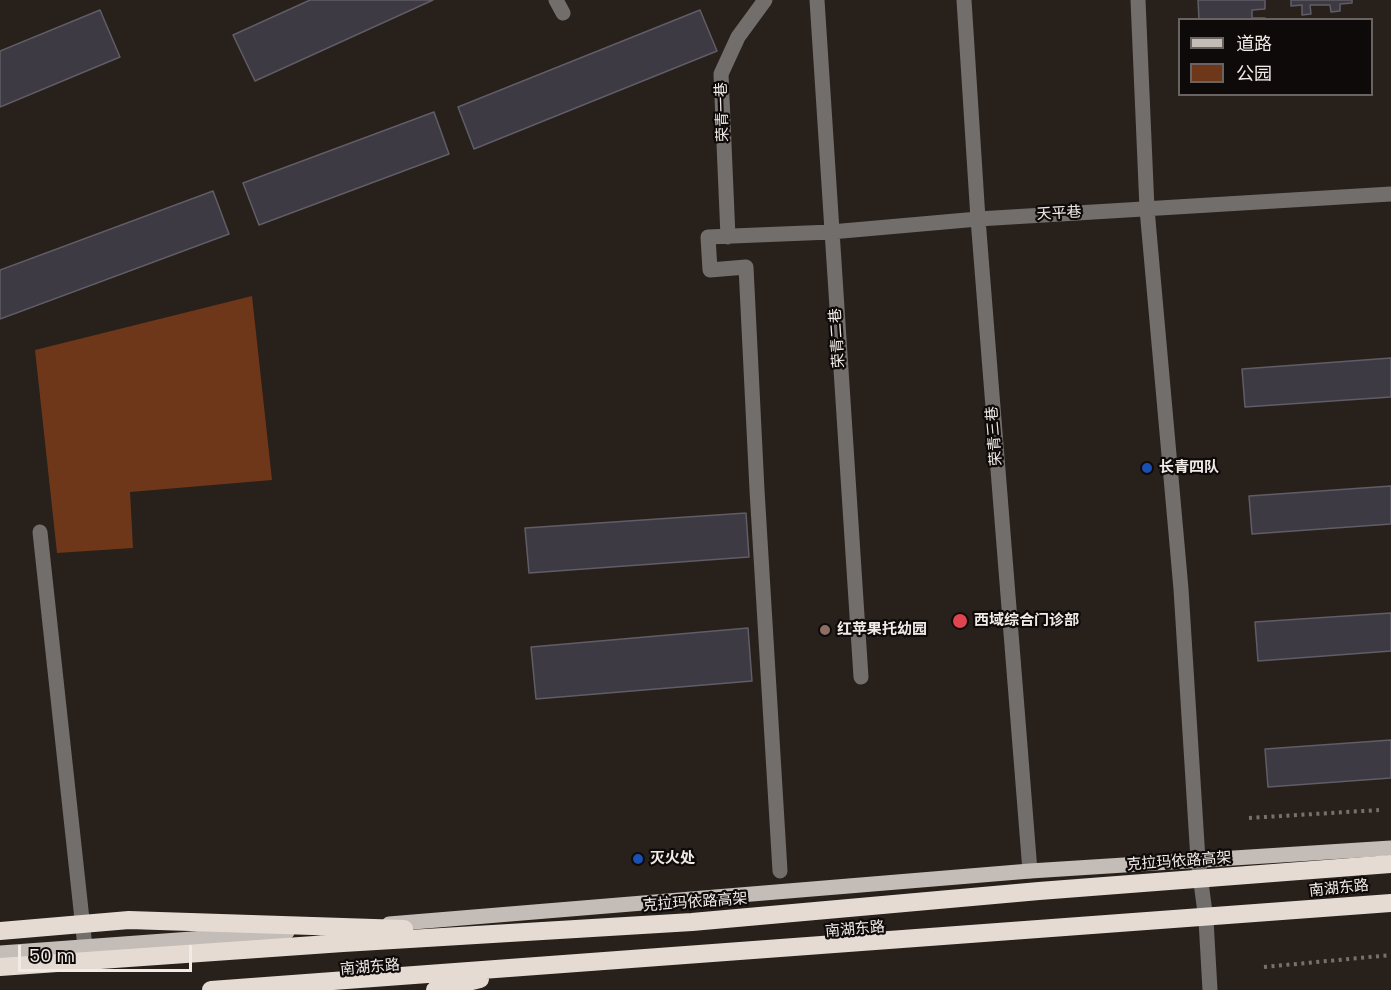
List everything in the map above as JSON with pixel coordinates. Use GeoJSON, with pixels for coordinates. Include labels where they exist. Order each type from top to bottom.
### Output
{"type":"FeatureCollection","features":[{"type":"Feature","properties":{"kind":"highway","name":"克拉玛依路高架"},"geometry":{"type":"LineString","coordinates":[[0,967],[692,922],[1038,891],[1391,864]]}},
{"type":"Feature","properties":{"kind":"highway"},"geometry":{"type":"LineString","coordinates":[[211,990],[1391,902]]}},
{"type":"Feature","properties":{"kind":"highway"},"geometry":{"type":"LineString","coordinates":[[0,931],[129,920],[517,933]]}},
{"type":"Feature","properties":{"kind":"highway"},"geometry":{"type":"LineString","coordinates":[[435,990],[528,967]]}},
{"type":"Feature","properties":{"kind":"main road"},"geometry":{"type":"LineString","coordinates":[[0,953],[309,931],[1030,871],[1391,848]]}},
{"type":"Feature","properties":{"kind":"main road","name":"南湖东路"},"geometry":{"type":"LineString","coordinates":[[321,990],[1206,920],[1391,902]]}},
{"type":"Feature","properties":{"kind":"street","name":"荣青一巷"},"geometry":{"type":"LineString","coordinates":[[728,237],[721,74],[738,37],[765,0]]}},
{"type":"Feature","properties":{"kind":"street","name":"荣青二巷"},"geometry":{"type":"LineString","coordinates":[[817,0],[861,677]]}},
{"type":"Feature","properties":{"kind":"street","name":"荣青三巷"},"geometry":{"type":"LineString","coordinates":[[964,0],[978,219],[1030,871]]}},
{"type":"Feature","properties":{"kind":"street"},"geometry":{"type":"LineString","coordinates":[[1138,0],[1147,209],[1181,589],[1198,860],[1206,920],[1210,990]]}},
{"type":"Feature","properties":{"kind":"street","name":"天平巷"},"geometry":{"type":"LineString","coordinates":[[728,237],[1391,194]]}},
{"type":"Feature","properties":{"kind":"street"},"geometry":{"type":"LineString","coordinates":[[728,237],[708,237],[710,270],[746,267],[780,871]]}},
{"type":"Feature","properties":{"kind":"street"},"geometry":{"type":"LineString","coordinates":[[40,532],[85,947]]}},
{"type":"Feature","properties":{"kind":"path"},"geometry":{"type":"LineString","coordinates":[[1250,818],[1379,810]]}},
{"type":"Feature","properties":{"kind":"path"},"geometry":{"type":"LineString","coordinates":[[1264,967],[1391,955]]}},
{"type":"Feature","properties":{"kind":"green space"},"geometry":{"type":"Polygon","coordinates":[[[252,296],[272,480],[130,492],[133,548],[57,553],[35,350],[252,296]]]}},
{"type":"Feature","properties":{"kind":"building"},"geometry":{"type":"Polygon","coordinates":[[[310,0],[433,0],[255,81],[233,35],[310,0]]]}},
{"type":"Feature","properties":{"kind":"building"},"geometry":{"type":"Polygon","coordinates":[[[1198,0],[1265,0],[1265,9],[1252,10],[1252,18],[1199,18],[1198,0]]]}},
{"type":"Feature","properties":{"kind":"building"},"geometry":{"type":"Polygon","coordinates":[[[1291,0],[1352,0],[1352,3],[1340,4],[1340,11],[1331,12],[1330,5],[1310,5],[1311,14],[1302,15],[1302,5],[1291,6],[1291,0]]]}},
{"type":"Feature","properties":{"kind":"building"},"geometry":{"type":"Polygon","coordinates":[[[100,10],[120,57],[0,107],[0,51],[100,10]]]}},
{"type":"Feature","properties":{"kind":"building"},"geometry":{"type":"Polygon","coordinates":[[[700,10],[717,51],[474,149],[458,107],[700,10]]]}},
{"type":"Feature","properties":{"kind":"building"},"geometry":{"type":"Polygon","coordinates":[[[434,112],[449,154],[259,225],[243,183],[434,112]]]}},
{"type":"Feature","properties":{"kind":"building"},"geometry":{"type":"Polygon","coordinates":[[[213,191],[229,234],[0,319],[0,270],[213,191]]]}},
{"type":"Feature","properties":{"kind":"building"},"geometry":{"type":"Polygon","coordinates":[[[1391,358],[1391,397],[1245,407],[1242,369],[1391,358]]]}},
{"type":"Feature","properties":{"kind":"building"},"geometry":{"type":"Polygon","coordinates":[[[1391,486],[1391,524],[1252,534],[1249,496],[1391,486]]]}},
{"type":"Feature","properties":{"kind":"building"},"geometry":{"type":"Polygon","coordinates":[[[746,513],[749,557],[529,573],[525,528],[746,513]]]}},
{"type":"Feature","properties":{"kind":"building"},"geometry":{"type":"Polygon","coordinates":[[[1391,613],[1391,651],[1258,661],[1255,622],[1391,613]]]}},
{"type":"Feature","properties":{"kind":"building"},"geometry":{"type":"Polygon","coordinates":[[[748,628],[752,681],[536,699],[531,647],[748,628]]]}},
{"type":"Feature","properties":{"kind":"building"},"geometry":{"type":"Polygon","coordinates":[[[1391,740],[1391,778],[1268,787],[1265,749],[1391,740]]]}},
{"type":"Feature","properties":{"kind":"place","name":"长青四队"},"geometry":{"type":"Point","coordinates":[1147,468]}},
{"type":"Feature","properties":{"kind":"place","name":"西域综合门诊部"},"geometry":{"type":"Point","coordinates":[960,621]}},
{"type":"Feature","properties":{"kind":"place","name":"红苹果托幼园"},"geometry":{"type":"Point","coordinates":[825,630]}},
{"type":"Feature","properties":{"kind":"place","name":"灭火处"},"geometry":{"type":"Point","coordinates":[638,859]}}]}
